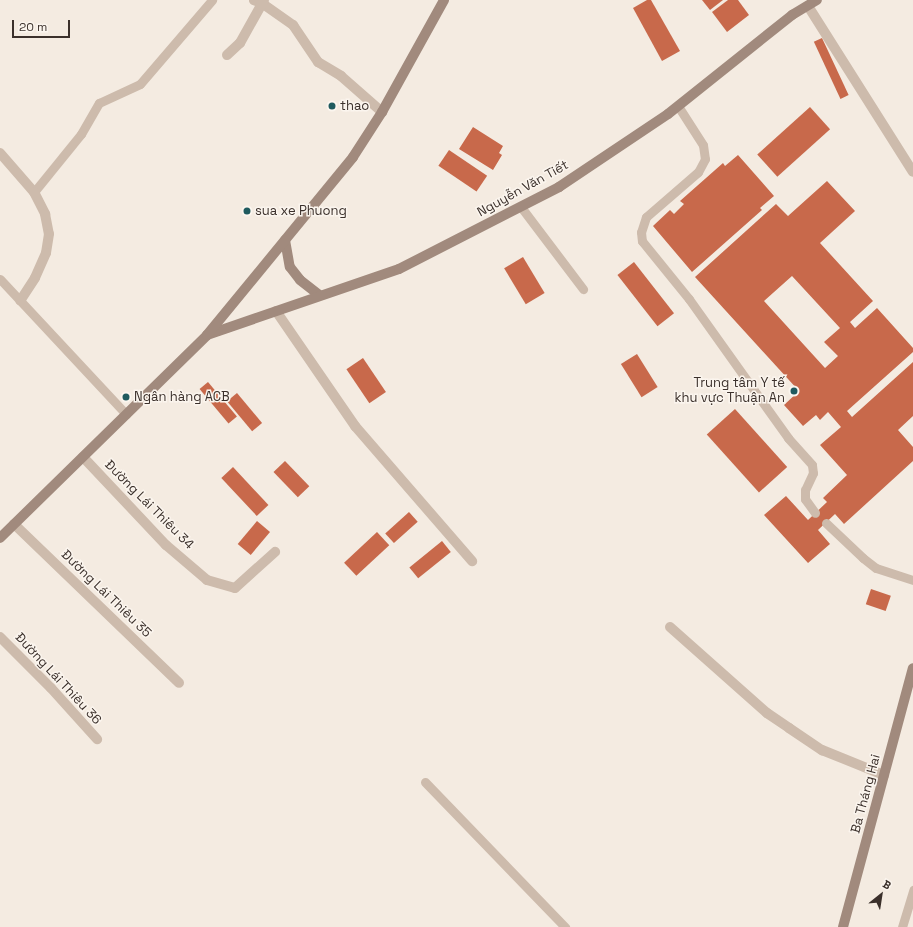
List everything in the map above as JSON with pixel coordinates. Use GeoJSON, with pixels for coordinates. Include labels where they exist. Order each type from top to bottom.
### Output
{"type":"FeatureCollection","features":[{"type":"Feature","properties":{"kind":"street"},"geometry":{"type":"LineString","coordinates":[[0,538],[207,335],[353,157],[382,112],[444,0]]}},
{"type":"Feature","properties":{"kind":"street","name":"Nguyễn Văn Tiết"},"geometry":{"type":"LineString","coordinates":[[207,335],[319,295],[399,269],[559,187],[678,106],[817,0]]}},
{"type":"Feature","properties":{"kind":"street"},"geometry":{"type":"LineString","coordinates":[[227,55],[240,43],[263,2],[293,25],[318,62],[341,76],[382,112]]}},
{"type":"Feature","properties":{"kind":"street"},"geometry":{"type":"LineString","coordinates":[[808,6],[913,172]]}},
{"type":"Feature","properties":{"kind":"street"},"geometry":{"type":"LineString","coordinates":[[0,153],[34,192],[45,214],[49,234],[46,253],[35,278],[20,300]]}},
{"type":"Feature","properties":{"kind":"street"},"geometry":{"type":"LineString","coordinates":[[285,240],[290,267],[300,280],[319,295]]}},
{"type":"Feature","properties":{"kind":"street"},"geometry":{"type":"LineString","coordinates":[[276,311],[355,426],[472,561]]}},
{"type":"Feature","properties":{"kind":"street","name":"Đường Lái Thiêu 34"},"geometry":{"type":"LineString","coordinates":[[83,457],[166,545],[208,580],[235,588],[275,552]]}},
{"type":"Feature","properties":{"kind":"street","name":"Đường Lái Thiêu 35"},"geometry":{"type":"LineString","coordinates":[[14,524],[179,683]]}},
{"type":"Feature","properties":{"kind":"street"},"geometry":{"type":"LineString","coordinates":[[670,627],[767,713],[822,750],[884,775]]}},
{"type":"Feature","properties":{"kind":"street","name":"Đường Lái Thiêu 36"},"geometry":{"type":"LineString","coordinates":[[0,637],[51,688],[97,739]]}},
{"type":"Feature","properties":{"kind":"street","name":"Ba Tháng Hai"},"geometry":{"type":"LineString","coordinates":[[843,927],[913,668]]}},
{"type":"Feature","properties":{"kind":"lane"},"geometry":{"type":"LineString","coordinates":[[34,192],[80,134],[99,103],[140,84],[212,0]]}},
{"type":"Feature","properties":{"kind":"lane"},"geometry":{"type":"LineString","coordinates":[[253,0],[263,2]]}},
{"type":"Feature","properties":{"kind":"lane"},"geometry":{"type":"LineString","coordinates":[[678,106],[703,145],[705,159],[698,172],[646,217],[641,232],[642,241],[689,299],[788,438],[812,465],[813,473],[805,490],[805,499],[815,513]]}},
{"type":"Feature","properties":{"kind":"lane"},"geometry":{"type":"LineString","coordinates":[[521,207],[583,289]]}},
{"type":"Feature","properties":{"kind":"lane"},"geometry":{"type":"LineString","coordinates":[[0,279],[126,414]]}},
{"type":"Feature","properties":{"kind":"lane"},"geometry":{"type":"LineString","coordinates":[[826,523],[863,558],[876,568],[913,580]]}},
{"type":"Feature","properties":{"kind":"lane"},"geometry":{"type":"LineString","coordinates":[[425,782],[565,927]]}},
{"type":"Feature","properties":{"kind":"lane"},"geometry":{"type":"LineString","coordinates":[[902,927],[913,890]]}},
{"type":"Feature","properties":{"kind":"building"},"geometry":{"type":"Polygon","coordinates":[[[647,0],[651,0],[680,51],[662,61],[633,8],[647,0]]]}},
{"type":"Feature","properties":{"kind":"building"},"geometry":{"type":"Polygon","coordinates":[[[702,0],[723,0],[710,10],[702,0]]]}},
{"type":"Feature","properties":{"kind":"building"},"geometry":{"type":"Polygon","coordinates":[[[728,0],[738,0],[749,15],[727,32],[712,12],[728,0]]]}},
{"type":"Feature","properties":{"kind":"building"},"geometry":{"type":"Polygon","coordinates":[[[822,38],[849,95],[840,99],[814,42],[822,38]]]}},
{"type":"Feature","properties":{"kind":"building"},"geometry":{"type":"Polygon","coordinates":[[[810,107],[830,129],[777,177],[757,155],[810,107]]]}},
{"type":"Feature","properties":{"kind":"building"},"geometry":{"type":"Polygon","coordinates":[[[473,127],[503,146],[499,153],[502,155],[493,170],[459,149],[473,127]]]}},
{"type":"Feature","properties":{"kind":"building"},"geometry":{"type":"Polygon","coordinates":[[[449,150],[487,176],[477,191],[438,166],[449,150]]]}},
{"type":"Feature","properties":{"kind":"building"},"geometry":{"type":"Polygon","coordinates":[[[738,155],[774,196],[760,208],[762,210],[692,272],[653,226],[670,210],[674,214],[684,204],[680,201],[723,163],[725,166],[738,155]]]}},
{"type":"Feature","properties":{"kind":"building"},"geometry":{"type":"Polygon","coordinates":[[[827,181],[855,211],[820,243],[873,301],[850,322],[855,328],[877,308],[913,348],[913,352],[847,411],[852,417],[913,362],[913,416],[898,430],[913,447],[913,461],[844,524],[835,514],[818,530],[830,544],[808,563],[764,515],[786,496],[808,520],[827,502],[823,498],[847,475],[820,445],[841,427],[828,412],[820,420],[816,415],[803,426],[784,405],[799,391],[695,277],[776,204],[788,216],[827,181]],[[792,276],[764,301],[825,368],[838,356],[824,342],[840,328],[792,276]]]}},
{"type":"Feature","properties":{"kind":"building"},"geometry":{"type":"Polygon","coordinates":[[[523,257],[545,293],[526,304],[504,268],[523,257]]]}},
{"type":"Feature","properties":{"kind":"building"},"geometry":{"type":"Polygon","coordinates":[[[634,262],[674,313],[657,326],[617,275],[634,262]]]}},
{"type":"Feature","properties":{"kind":"building"},"geometry":{"type":"Polygon","coordinates":[[[637,354],[658,387],[642,397],[621,364],[637,354]]]}},
{"type":"Feature","properties":{"kind":"building"},"geometry":{"type":"Polygon","coordinates":[[[363,358],[386,392],[369,403],[346,369],[363,358]]]}},
{"type":"Feature","properties":{"kind":"building"},"geometry":{"type":"Polygon","coordinates":[[[208,382],[237,416],[228,424],[200,389],[208,382]]]}},
{"type":"Feature","properties":{"kind":"building"},"geometry":{"type":"Polygon","coordinates":[[[237,393],[262,423],[252,431],[227,401],[237,393]]]}},
{"type":"Feature","properties":{"kind":"building"},"geometry":{"type":"Polygon","coordinates":[[[735,409],[787,467],[759,492],[707,434],[735,409]]]}},
{"type":"Feature","properties":{"kind":"building"},"geometry":{"type":"Polygon","coordinates":[[[285,461],[309,486],[298,497],[273,472],[285,461]]]}},
{"type":"Feature","properties":{"kind":"building"},"geometry":{"type":"Polygon","coordinates":[[[233,467],[268,505],[257,516],[221,478],[233,467]]]}},
{"type":"Feature","properties":{"kind":"building"},"geometry":{"type":"Polygon","coordinates":[[[409,512],[418,522],[394,543],[385,533],[409,512]]]}},
{"type":"Feature","properties":{"kind":"building"},"geometry":{"type":"Polygon","coordinates":[[[257,521],[270,532],[251,555],[238,544],[257,521]]]}},
{"type":"Feature","properties":{"kind":"building"},"geometry":{"type":"Polygon","coordinates":[[[377,532],[389,545],[356,576],[344,563],[377,532]]]}},
{"type":"Feature","properties":{"kind":"building"},"geometry":{"type":"Polygon","coordinates":[[[442,541],[451,552],[418,578],[409,567],[442,541]]]}},
{"type":"Feature","properties":{"kind":"building"},"geometry":{"type":"Polygon","coordinates":[[[871,589],[891,596],[886,611],[866,604],[871,589]]]}},
{"type":"Feature","properties":{"kind":"place","name":"thao"},"geometry":{"type":"Point","coordinates":[332,106]}},
{"type":"Feature","properties":{"kind":"place","name":"sua xe Phuong"},"geometry":{"type":"Point","coordinates":[247,211]}},
{"type":"Feature","properties":{"kind":"place","name":"Trung tâm Y tế khu vực Thuận An"},"geometry":{"type":"Point","coordinates":[794,391]}},
{"type":"Feature","properties":{"kind":"place","name":"Ngân hàng ACB"},"geometry":{"type":"Point","coordinates":[126,397]}}]}
